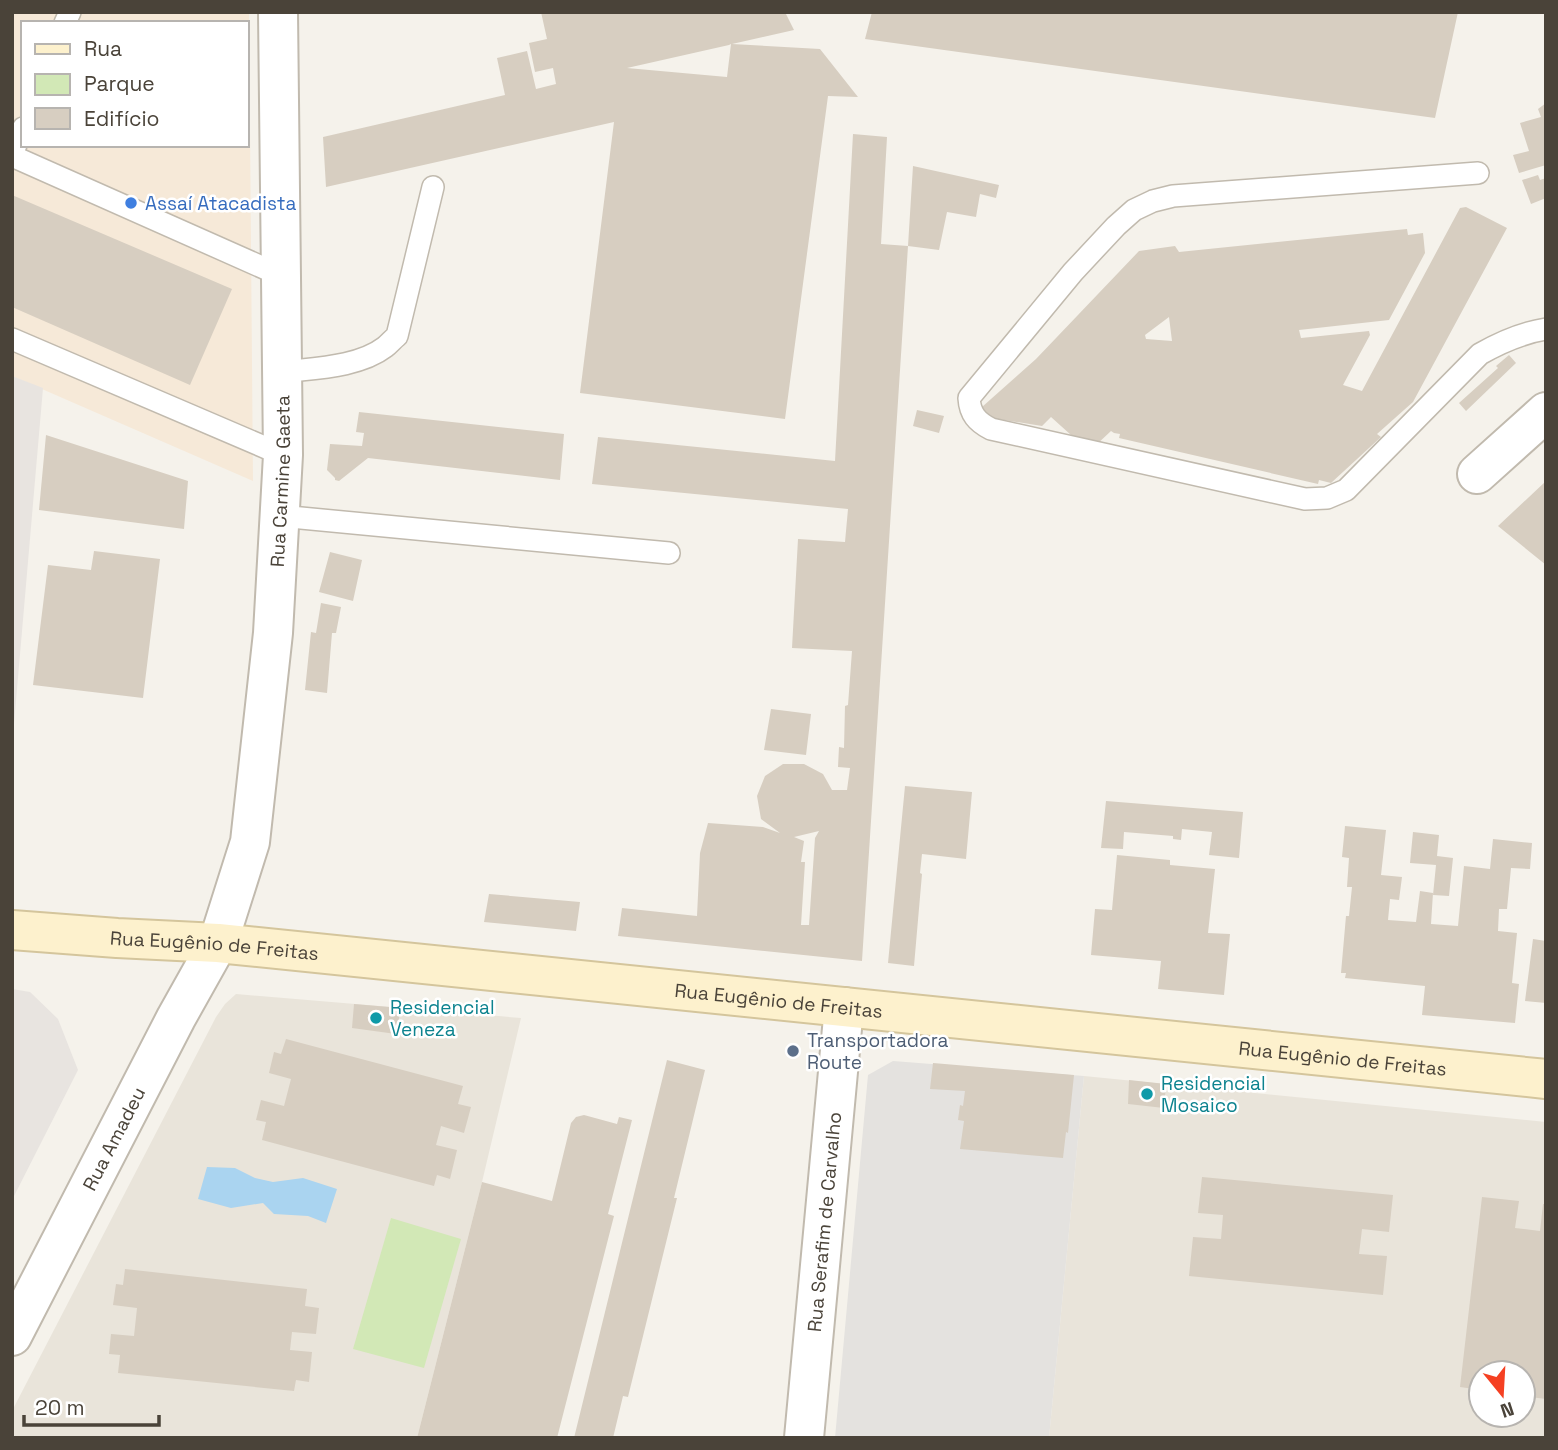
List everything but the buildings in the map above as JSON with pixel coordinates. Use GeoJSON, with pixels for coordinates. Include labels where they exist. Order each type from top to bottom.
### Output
{"type":"FeatureCollection","features":[{"type":"Feature","properties":{"kind":"street","name":"Rua Carmine Gaeta"},"geometry":{"type":"LineString","coordinates":[[218,943],[250,842],[273,633],[283,455],[278,12]]}},
{"type":"Feature","properties":{"kind":"street"},"geometry":{"type":"LineString","coordinates":[[1477,474],[1546,412]]}},
{"type":"Feature","properties":{"kind":"street","name":"Rua Eugênio de Freitas"},"geometry":{"type":"LineString","coordinates":[[12,930],[218,943],[1546,1079]]}},
{"type":"Feature","properties":{"kind":"street","name":"Rua Amadeu"},"geometry":{"type":"LineString","coordinates":[[12,1336],[176,1018],[218,943]]}},
{"type":"Feature","properties":{"kind":"street","name":"Rua Serafim de Carvalho"},"geometry":{"type":"LineString","coordinates":[[804,1438],[844,1007]]}},
{"type":"Feature","properties":{"kind":"lane"},"geometry":{"type":"LineString","coordinates":[[21,133],[12,155],[282,275]]}},
{"type":"Feature","properties":{"kind":"lane"},"geometry":{"type":"LineString","coordinates":[[1478,173],[1173,195],[1153,201],[1135,210],[1116,226],[1073,272],[969,398],[973,415],[991,429],[1305,499],[1327,498],[1346,490],[1480,354],[1527,332],[1546,329]]}},
{"type":"Feature","properties":{"kind":"lane"},"geometry":{"type":"LineString","coordinates":[[283,372],[346,363],[367,357],[397,336],[433,187]]}},
{"type":"Feature","properties":{"kind":"lane"},"geometry":{"type":"LineString","coordinates":[[12,339],[283,455]]}},
{"type":"Feature","properties":{"kind":"lane"},"geometry":{"type":"LineString","coordinates":[[280,516],[669,552]]}},
{"type":"Feature","properties":{"kind":"shaded area","name":"Assaí Atacadista"},"geometry":{"type":"Polygon","coordinates":[[[12,12],[249,12],[253,481],[12,376],[12,12]]]}},
{"type":"Feature","properties":{"kind":"shaded area"},"geometry":{"type":"Polygon","coordinates":[[[12,376],[43,388],[12,747],[12,376]]]}},
{"type":"Feature","properties":{"kind":"shaded area"},"geometry":{"type":"Polygon","coordinates":[[[12,989],[30,992],[58,1019],[78,1070],[12,1200],[12,989]]]}},
{"type":"Feature","properties":{"kind":"shaded area"},"geometry":{"type":"Polygon","coordinates":[[[236,994],[521,1018],[417,1438],[12,1438],[12,1411],[216,1017],[236,994]]]}},
{"type":"Feature","properties":{"kind":"shaded area"},"geometry":{"type":"Polygon","coordinates":[[[893,1061],[1084,1076],[1049,1438],[835,1438],[868,1075],[893,1061]]]}},
{"type":"Feature","properties":{"kind":"shaded area"},"geometry":{"type":"Polygon","coordinates":[[[1084,1076],[1546,1122],[1546,1438],[1049,1438],[1084,1076]]]}},
{"type":"Feature","properties":{"kind":"green space"},"geometry":{"type":"Polygon","coordinates":[[[391,1218],[461,1239],[424,1368],[353,1349],[391,1218]]]}},
{"type":"Feature","properties":{"kind":"water"},"geometry":{"type":"Polygon","coordinates":[[[207,1167],[235,1168],[255,1178],[273,1182],[303,1178],[337,1189],[326,1223],[308,1216],[274,1214],[263,1203],[231,1208],[198,1199],[207,1167]]]}},
{"type":"Feature","properties":{"kind":"place","name":"Assaí Atacadista"},"geometry":{"type":"Point","coordinates":[131,203]}},
{"type":"Feature","properties":{"kind":"place","name":"Residencial Veneza"},"geometry":{"type":"Point","coordinates":[376,1018]}},
{"type":"Feature","properties":{"kind":"place","name":"Transportadora Route"},"geometry":{"type":"Point","coordinates":[793,1051]}},
{"type":"Feature","properties":{"kind":"place","name":"Residencial Mosaico"},"geometry":{"type":"Point","coordinates":[1147,1094]}}]}
